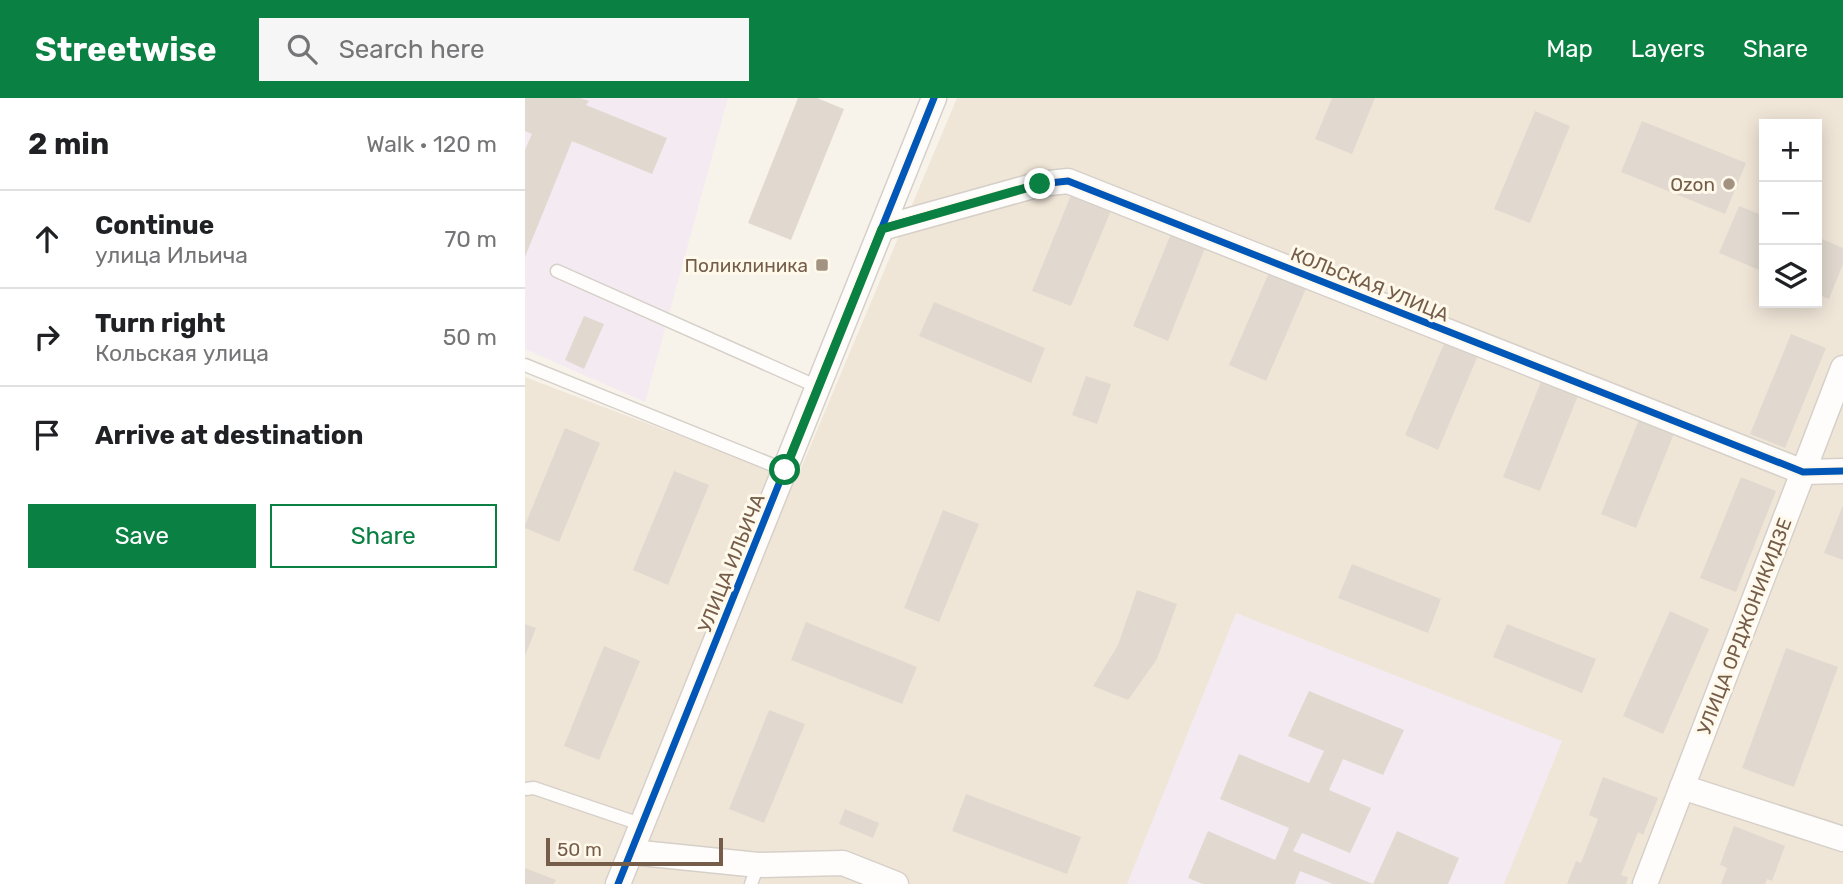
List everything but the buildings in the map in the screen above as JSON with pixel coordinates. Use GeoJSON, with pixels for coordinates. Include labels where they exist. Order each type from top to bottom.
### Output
{"type":"FeatureCollection","features":[{"type":"Feature","properties":{"kind":"street","name":"УЛИЦА ИЛЬИЧА"},"geometry":{"type":"LineString","coordinates":[[618,884],[934,98]]}},
{"type":"Feature","properties":{"kind":"street","name":"КОЛЬСКАЯ УЛИЦА"},"geometry":{"type":"LineString","coordinates":[[882,229],[1040,184],[1068,181],[1803,472],[1843,471]]}},
{"type":"Feature","properties":{"kind":"street","name":"УЛИЦА ОРДЖОНИКИДЗЕ"},"geometry":{"type":"LineString","coordinates":[[1645,884],[1843,368]]}},
{"type":"Feature","properties":{"kind":"street"},"geometry":{"type":"LineString","coordinates":[[1682,787],[1843,839]]}},
{"type":"Feature","properties":{"kind":"street"},"geometry":{"type":"LineString","coordinates":[[631,852],[755,874],[843,863],[896,884]]}},
{"type":"Feature","properties":{"kind":"lane"},"geometry":{"type":"LineString","coordinates":[[557,271],[818,387]]}},
{"type":"Feature","properties":{"kind":"lane"},"geometry":{"type":"LineString","coordinates":[[525,365],[785,470]]}},
{"type":"Feature","properties":{"kind":"lane"},"geometry":{"type":"LineString","coordinates":[[525,789],[534,788],[643,825]]}},
{"type":"Feature","properties":{"kind":"shaded area"},"geometry":{"type":"Polygon","coordinates":[[[525,98],[728,98],[645,402],[525,349],[525,98]]]}},
{"type":"Feature","properties":{"kind":"shaded area"},"geometry":{"type":"Polygon","coordinates":[[[957,98],[1843,98],[1843,884],[525,884],[525,377],[796,480],[957,98]]]}},
{"type":"Feature","properties":{"kind":"shaded area"},"geometry":{"type":"Polygon","coordinates":[[[1236,613],[1562,741],[1504,884],[1127,884],[1236,613]]]}},
{"type":"Feature","properties":{"kind":"cycle path"},"geometry":{"type":"LineString","coordinates":[[618,884],[934,98]]}},
{"type":"Feature","properties":{"kind":"cycle path"},"geometry":{"type":"LineString","coordinates":[[882,228],[1040,184],[1068,181],[1803,472],[1843,471]]}},
{"type":"Feature","properties":{"kind":"place","name":"Ozon"},"geometry":{"type":"Point","coordinates":[1729,184]}},
{"type":"Feature","properties":{"kind":"place","name":"Поликлиника"},"geometry":{"type":"Point","coordinates":[822,265]}},
{"type":"Feature","properties":{"kind":"route"},"geometry":{"type":"LineString","coordinates":[[785,470],[882,229],[1040,184]]}}]}
